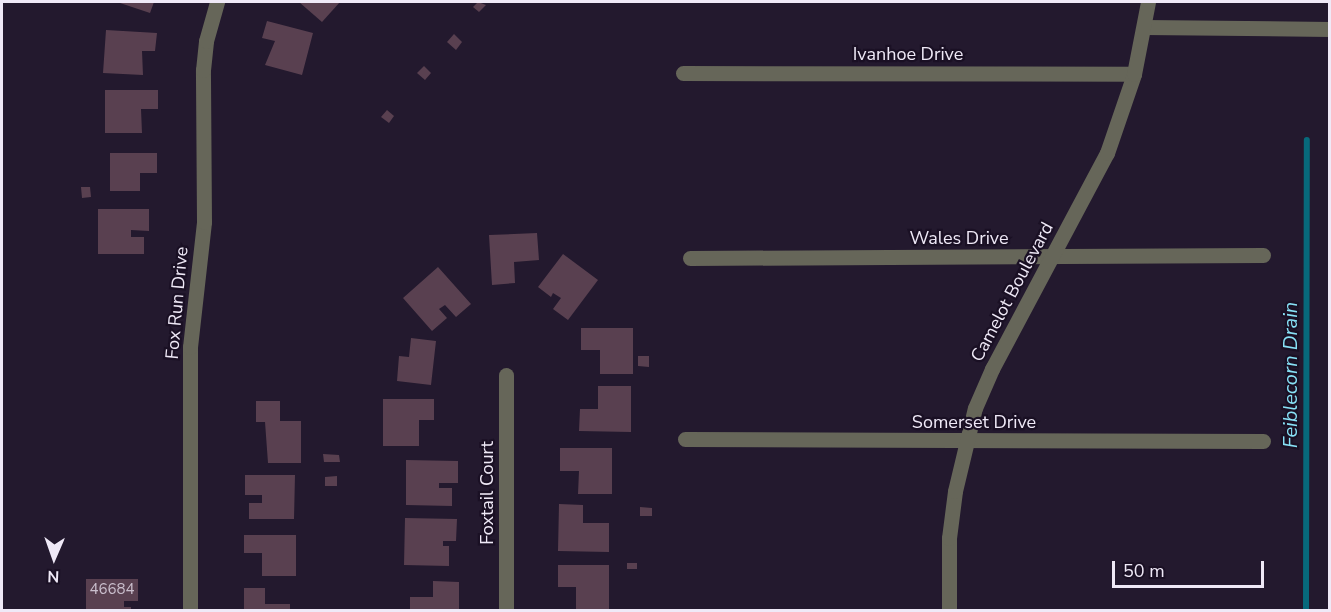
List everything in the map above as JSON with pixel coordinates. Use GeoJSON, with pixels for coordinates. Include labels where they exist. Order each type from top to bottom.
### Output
{"type":"FeatureCollection","features":[{"type":"Feature","properties":{"kind":"street","name":"Fox Run Drive"},"geometry":{"type":"LineString","coordinates":[[190,610],[190,347],[204,222],[203,70],[207,41],[217,2]]}},
{"type":"Feature","properties":{"kind":"street","name":"Camelot Boulevard"},"geometry":{"type":"LineString","coordinates":[[949,610],[950,538],[955,491],[975,408],[992,369],[1107,153],[1134,74],[1148,2]]}},
{"type":"Feature","properties":{"kind":"street"},"geometry":{"type":"LineString","coordinates":[[1144,27],[1329,28]]}},
{"type":"Feature","properties":{"kind":"street","name":"Ivanhoe Drive"},"geometry":{"type":"LineString","coordinates":[[683,73],[1134,74]]}},
{"type":"Feature","properties":{"kind":"street","name":"Wales Drive"},"geometry":{"type":"LineString","coordinates":[[690,258],[1052,258],[1263,255]]}},
{"type":"Feature","properties":{"kind":"street","name":"Foxtail Court"},"geometry":{"type":"LineString","coordinates":[[506,375],[506,610]]}},
{"type":"Feature","properties":{"kind":"street","name":"Somerset Drive"},"geometry":{"type":"LineString","coordinates":[[685,439],[967,442],[1263,441]]}},
{"type":"Feature","properties":{"kind":"building"},"geometry":{"type":"Polygon","coordinates":[[[117,2],[154,2],[150,13],[117,2]]]}},
{"type":"Feature","properties":{"kind":"building"},"geometry":{"type":"Polygon","coordinates":[[[299,2],[340,2],[322,22],[299,2]]]}},
{"type":"Feature","properties":{"kind":"building"},"geometry":{"type":"Polygon","coordinates":[[[478,2],[486,5],[479,12],[473,7],[478,2]]]}},
{"type":"Feature","properties":{"kind":"building"},"geometry":{"type":"Polygon","coordinates":[[[267,21],[313,33],[302,75],[265,65],[275,41],[262,38],[267,21]]]}},
{"type":"Feature","properties":{"kind":"building"},"geometry":{"type":"Polygon","coordinates":[[[106,30],[157,33],[155,51],[142,51],[143,75],[103,73],[106,30]]]}},
{"type":"Feature","properties":{"kind":"building"},"geometry":{"type":"Polygon","coordinates":[[[454,34],[462,42],[456,50],[447,42],[454,34]]]}},
{"type":"Feature","properties":{"kind":"building"},"geometry":{"type":"Polygon","coordinates":[[[424,66],[431,73],[425,80],[417,73],[424,66]]]}},
{"type":"Feature","properties":{"kind":"building"},"geometry":{"type":"Polygon","coordinates":[[[105,90],[158,90],[158,109],[141,109],[142,133],[105,133],[105,90]]]}},
{"type":"Feature","properties":{"kind":"building"},"geometry":{"type":"Polygon","coordinates":[[[387,110],[394,116],[389,123],[381,117],[387,110]]]}},
{"type":"Feature","properties":{"kind":"building"},"geometry":{"type":"Polygon","coordinates":[[[110,153],[157,153],[157,173],[140,173],[140,191],[110,191],[110,153]]]}},
{"type":"Feature","properties":{"kind":"building"},"geometry":{"type":"Polygon","coordinates":[[[81,187],[90,187],[91,197],[82,198],[81,187]]]}},
{"type":"Feature","properties":{"kind":"building"},"geometry":{"type":"Polygon","coordinates":[[[98,209],[149,209],[149,231],[131,230],[131,237],[144,237],[144,254],[98,254],[98,209]]]}},
{"type":"Feature","properties":{"kind":"building"},"geometry":{"type":"Polygon","coordinates":[[[537,233],[539,260],[514,262],[515,283],[492,285],[489,235],[537,233]]]}},
{"type":"Feature","properties":{"kind":"building"},"geometry":{"type":"Polygon","coordinates":[[[563,254],[598,280],[568,320],[553,309],[561,298],[553,293],[551,297],[538,287],[563,254]]]}},
{"type":"Feature","properties":{"kind":"building"},"geometry":{"type":"Polygon","coordinates":[[[438,267],[471,304],[456,317],[445,305],[439,309],[447,318],[432,331],[403,298],[438,267]]]}},
{"type":"Feature","properties":{"kind":"building"},"geometry":{"type":"Polygon","coordinates":[[[581,328],[633,328],[633,374],[600,374],[600,350],[581,350],[581,328]]]}},
{"type":"Feature","properties":{"kind":"building"},"geometry":{"type":"Polygon","coordinates":[[[411,338],[436,341],[431,385],[397,381],[399,356],[409,357],[411,338]]]}},
{"type":"Feature","properties":{"kind":"building"},"geometry":{"type":"Polygon","coordinates":[[[638,356],[649,356],[649,367],[638,366],[638,356]]]}},
{"type":"Feature","properties":{"kind":"building"},"geometry":{"type":"Polygon","coordinates":[[[598,386],[631,386],[631,432],[579,431],[580,409],[598,409],[598,386]]]}},
{"type":"Feature","properties":{"kind":"building"},"geometry":{"type":"Polygon","coordinates":[[[383,399],[434,399],[434,420],[419,420],[419,446],[383,446],[383,399]]]}},
{"type":"Feature","properties":{"kind":"building"},"geometry":{"type":"Polygon","coordinates":[[[256,401],[280,401],[280,421],[301,421],[301,463],[268,463],[265,422],[256,422],[256,401]]]}},
{"type":"Feature","properties":{"kind":"building"},"geometry":{"type":"Polygon","coordinates":[[[560,448],[612,448],[612,494],[578,494],[579,471],[560,471],[560,448]]]}},
{"type":"Feature","properties":{"kind":"building"},"geometry":{"type":"Polygon","coordinates":[[[323,454],[339,455],[340,462],[324,462],[323,454]]]}},
{"type":"Feature","properties":{"kind":"building"},"geometry":{"type":"Polygon","coordinates":[[[406,460],[458,461],[458,483],[439,483],[439,488],[452,488],[452,506],[406,505],[406,460]]]}},
{"type":"Feature","properties":{"kind":"building"},"geometry":{"type":"Polygon","coordinates":[[[245,475],[295,475],[294,519],[249,519],[249,503],[262,503],[262,495],[245,495],[245,475]]]}},
{"type":"Feature","properties":{"kind":"building"},"geometry":{"type":"Polygon","coordinates":[[[337,476],[337,486],[325,486],[325,477],[337,476]]]}},
{"type":"Feature","properties":{"kind":"building"},"geometry":{"type":"Polygon","coordinates":[[[559,504],[583,505],[583,523],[609,523],[609,552],[558,551],[559,504]]]}},
{"type":"Feature","properties":{"kind":"building"},"geometry":{"type":"Polygon","coordinates":[[[640,507],[652,508],[652,516],[640,516],[640,507]]]}},
{"type":"Feature","properties":{"kind":"building"},"geometry":{"type":"Polygon","coordinates":[[[405,518],[457,519],[456,541],[443,541],[443,546],[449,546],[449,566],[404,565],[405,518]]]}},
{"type":"Feature","properties":{"kind":"building"},"geometry":{"type":"Polygon","coordinates":[[[244,535],[296,535],[296,576],[262,576],[262,553],[244,553],[244,535]]]}},
{"type":"Feature","properties":{"kind":"building"},"geometry":{"type":"Polygon","coordinates":[[[627,563],[637,563],[637,569],[627,569],[627,563]]]}},
{"type":"Feature","properties":{"kind":"building"},"geometry":{"type":"Polygon","coordinates":[[[558,565],[609,565],[609,610],[576,610],[576,587],[558,587],[558,565]]]}},
{"type":"Feature","properties":{"kind":"building"},"geometry":{"type":"Polygon","coordinates":[[[86,579],[138,579],[138,601],[124,601],[124,607],[131,607],[131,610],[86,610],[86,579]]]}},
{"type":"Feature","properties":{"kind":"building"},"geometry":{"type":"Polygon","coordinates":[[[433,581],[459,582],[459,610],[410,610],[410,597],[433,597],[433,581]]]}},
{"type":"Feature","properties":{"kind":"building"},"geometry":{"type":"Polygon","coordinates":[[[244,588],[265,588],[265,604],[290,604],[290,610],[244,610],[244,588]]]}},
{"type":"Feature","properties":{"kind":"waterway","name":"Feiblecorn Drain"},"geometry":{"type":"LineString","coordinates":[[1306,610],[1307,140]]}}]}
